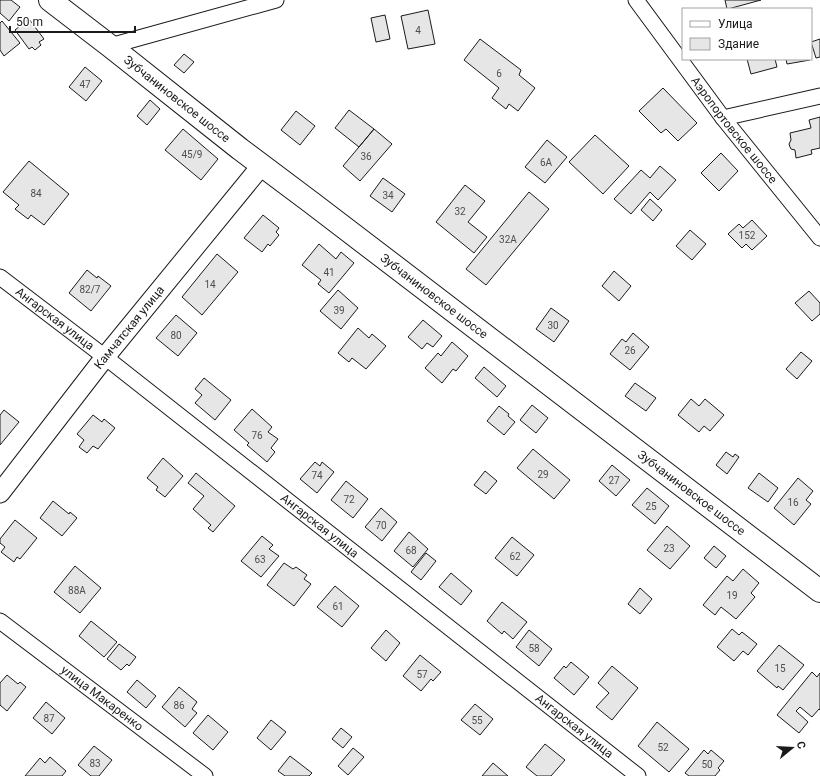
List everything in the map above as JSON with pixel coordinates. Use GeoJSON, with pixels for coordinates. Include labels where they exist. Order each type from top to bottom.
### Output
{"type":"FeatureCollection","features":[{"type":"Feature","properties":{"kind":"main road","name":"Зубчаниновское шоссе"},"geometry":{"type":"LineString","coordinates":[[50,0],[262,166],[318,207],[820,591]]}},
{"type":"Feature","properties":{"kind":"street"},"geometry":{"type":"LineString","coordinates":[[110,46],[276,0]]}},
{"type":"Feature","properties":{"kind":"street","name":"Аэропортовское шоссе"},"geometry":{"type":"LineString","coordinates":[[636,0],[723,118],[820,238]]}},
{"type":"Feature","properties":{"kind":"street"},"geometry":{"type":"LineString","coordinates":[[723,118],[820,96]]}},
{"type":"Feature","properties":{"kind":"street","name":"Камчатская улица"},"geometry":{"type":"LineString","coordinates":[[0,493],[105,357],[262,166]]}},
{"type":"Feature","properties":{"kind":"street","name":"Ангарская улица"},"geometry":{"type":"LineString","coordinates":[[0,278],[105,357],[638,776]]}},
{"type":"Feature","properties":{"kind":"street","name":"улица Макаренко"},"geometry":{"type":"LineString","coordinates":[[0,621],[205,776]]}},
{"type":"Feature","properties":{"kind":"building"},"geometry":{"type":"Polygon","coordinates":[[[0,0],[11,0],[20,7],[9,21],[0,13],[0,0]]]}},
{"type":"Feature","properties":{"kind":"building"},"geometry":{"type":"Polygon","coordinates":[[[725,0],[761,0],[731,8],[727,8],[725,0]]]}},
{"type":"Feature","properties":{"kind":"building"},"geometry":{"type":"Polygon","coordinates":[[[428,10],[435,44],[408,49],[401,16],[428,10]]]}},
{"type":"Feature","properties":{"kind":"building"},"geometry":{"type":"Polygon","coordinates":[[[385,15],[390,39],[376,42],[371,18],[385,15]]]}},
{"type":"Feature","properties":{"kind":"building"},"geometry":{"type":"Polygon","coordinates":[[[29,19],[44,39],[39,42],[41,45],[35,50],[32,47],[29,49],[15,30],[29,19]]]}},
{"type":"Feature","properties":{"kind":"building"},"geometry":{"type":"Polygon","coordinates":[[[2,21],[20,43],[4,56],[0,50],[0,23],[2,21]]]}},
{"type":"Feature","properties":{"kind":"building"},"geometry":{"type":"Polygon","coordinates":[[[480,39],[521,70],[519,75],[535,88],[518,111],[509,104],[506,109],[492,98],[499,88],[464,60],[480,39]]]}},
{"type":"Feature","properties":{"kind":"building"},"geometry":{"type":"Polygon","coordinates":[[[820,39],[820,57],[816,58],[812,42],[820,39]]]}},
{"type":"Feature","properties":{"kind":"building"},"geometry":{"type":"Polygon","coordinates":[[[184,54],[194,62],[184,73],[174,65],[184,54]]]}},
{"type":"Feature","properties":{"kind":"building"},"geometry":{"type":"Polygon","coordinates":[[[747,60],[775,60],[777,67],[751,74],[747,60]]]}},
{"type":"Feature","properties":{"kind":"building"},"geometry":{"type":"Polygon","coordinates":[[[786,60],[810,60],[787,64],[786,60]]]}},
{"type":"Feature","properties":{"kind":"building"},"geometry":{"type":"Polygon","coordinates":[[[85,67],[102,81],[86,101],[69,87],[85,67]]]}},
{"type":"Feature","properties":{"kind":"building"},"geometry":{"type":"Polygon","coordinates":[[[663,88],[697,123],[678,141],[666,129],[661,133],[639,111],[663,88]]]}},
{"type":"Feature","properties":{"kind":"building"},"geometry":{"type":"Polygon","coordinates":[[[150,100],[160,109],[147,125],[137,116],[150,100]]]}},
{"type":"Feature","properties":{"kind":"building"},"geometry":{"type":"Polygon","coordinates":[[[349,110],[374,129],[359,147],[335,128],[349,110]]]}},
{"type":"Feature","properties":{"kind":"building"},"geometry":{"type":"Polygon","coordinates":[[[296,111],[315,126],[300,145],[281,130],[296,111]]]}},
{"type":"Feature","properties":{"kind":"building"},"geometry":{"type":"Polygon","coordinates":[[[820,117],[820,148],[811,150],[812,154],[796,158],[795,150],[791,149],[789,144],[791,140],[790,133],[811,128],[809,120],[820,117]]]}},
{"type":"Feature","properties":{"kind":"building"},"geometry":{"type":"Polygon","coordinates":[[[183,129],[218,159],[201,180],[165,150],[183,129]]]}},
{"type":"Feature","properties":{"kind":"building"},"geometry":{"type":"Polygon","coordinates":[[[374,129],[392,144],[360,181],[343,166],[374,129]]]}},
{"type":"Feature","properties":{"kind":"building"},"geometry":{"type":"Polygon","coordinates":[[[595,135],[629,166],[603,194],[569,162],[595,135]]]}},
{"type":"Feature","properties":{"kind":"building"},"geometry":{"type":"Polygon","coordinates":[[[547,140],[567,157],[545,183],[525,167],[547,140]]]}},
{"type":"Feature","properties":{"kind":"building"},"geometry":{"type":"Polygon","coordinates":[[[721,153],[738,171],[719,191],[701,173],[721,153]]]}},
{"type":"Feature","properties":{"kind":"building"},"geometry":{"type":"Polygon","coordinates":[[[29,161],[69,194],[44,225],[31,215],[28,219],[15,209],[19,205],[3,192],[29,161]]]}},
{"type":"Feature","properties":{"kind":"building"},"geometry":{"type":"Polygon","coordinates":[[[660,166],[676,180],[658,200],[650,192],[631,214],[614,199],[641,170],[650,178],[660,166]]]}},
{"type":"Feature","properties":{"kind":"building"},"geometry":{"type":"Polygon","coordinates":[[[383,178],[405,194],[392,212],[370,196],[383,178]]]}},
{"type":"Feature","properties":{"kind":"building"},"geometry":{"type":"Polygon","coordinates":[[[465,185],[485,201],[468,222],[487,237],[474,253],[436,222],[465,185]]]}},
{"type":"Feature","properties":{"kind":"building"},"geometry":{"type":"Polygon","coordinates":[[[529,192],[549,209],[486,285],[466,269],[529,192]]]}},
{"type":"Feature","properties":{"kind":"building"},"geometry":{"type":"Polygon","coordinates":[[[650,199],[662,210],[653,221],[641,210],[650,199]]]}},
{"type":"Feature","properties":{"kind":"building"},"geometry":{"type":"Polygon","coordinates":[[[263,215],[279,228],[276,232],[279,235],[270,246],[268,244],[262,252],[244,238],[263,215]]]}},
{"type":"Feature","properties":{"kind":"building"},"geometry":{"type":"Polygon","coordinates":[[[752,220],[767,236],[752,250],[746,244],[742,248],[728,234],[739,224],[743,228],[752,220]]]}},
{"type":"Feature","properties":{"kind":"building"},"geometry":{"type":"Polygon","coordinates":[[[690,230],[706,244],[692,260],[676,246],[690,230]]]}},
{"type":"Feature","properties":{"kind":"building"},"geometry":{"type":"Polygon","coordinates":[[[319,244],[336,259],[341,252],[354,263],[329,293],[318,284],[321,280],[302,265],[319,244]]]}},
{"type":"Feature","properties":{"kind":"building"},"geometry":{"type":"Polygon","coordinates":[[[217,254],[238,272],[202,315],[182,297],[217,254]]]}},
{"type":"Feature","properties":{"kind":"building"},"geometry":{"type":"Polygon","coordinates":[[[87,270],[111,286],[91,311],[69,293],[87,270]]]}},
{"type":"Feature","properties":{"kind":"building"},"geometry":{"type":"Polygon","coordinates":[[[614,271],[631,286],[619,301],[602,286],[614,271]]]}},
{"type":"Feature","properties":{"kind":"building"},"geometry":{"type":"Polygon","coordinates":[[[338,290],[358,308],[341,329],[320,311],[338,290]]]}},
{"type":"Feature","properties":{"kind":"building"},"geometry":{"type":"Polygon","coordinates":[[[809,291],[820,303],[820,314],[812,321],[795,303],[809,291]]]}},
{"type":"Feature","properties":{"kind":"building"},"geometry":{"type":"Polygon","coordinates":[[[551,308],[569,321],[554,342],[536,329],[551,308]]]}},
{"type":"Feature","properties":{"kind":"building"},"geometry":{"type":"Polygon","coordinates":[[[176,315],[197,333],[178,356],[156,338],[176,315]]]}},
{"type":"Feature","properties":{"kind":"building"},"geometry":{"type":"Polygon","coordinates":[[[423,320],[442,336],[433,347],[427,343],[422,349],[408,337],[423,320]]]}},
{"type":"Feature","properties":{"kind":"building"},"geometry":{"type":"Polygon","coordinates":[[[358,328],[369,338],[372,334],[386,346],[366,369],[352,358],[349,362],[338,353],[358,328]]]}},
{"type":"Feature","properties":{"kind":"building"},"geometry":{"type":"Polygon","coordinates":[[[633,333],[649,347],[630,370],[610,354],[622,339],[626,342],[633,333]]]}},
{"type":"Feature","properties":{"kind":"building"},"geometry":{"type":"Polygon","coordinates":[[[452,342],[468,356],[456,371],[453,369],[442,383],[425,368],[438,353],[441,356],[452,342]]]}},
{"type":"Feature","properties":{"kind":"building"},"geometry":{"type":"Polygon","coordinates":[[[801,352],[812,361],[797,379],[786,369],[801,352]]]}},
{"type":"Feature","properties":{"kind":"building"},"geometry":{"type":"Polygon","coordinates":[[[484,367],[506,386],[497,397],[475,378],[484,367]]]}},
{"type":"Feature","properties":{"kind":"building"},"geometry":{"type":"Polygon","coordinates":[[[204,378],[231,400],[215,420],[195,403],[202,395],[195,389],[204,378]]]}},
{"type":"Feature","properties":{"kind":"building"},"geometry":{"type":"Polygon","coordinates":[[[635,383],[656,398],[646,411],[625,396],[635,383]]]}},
{"type":"Feature","properties":{"kind":"building"},"geometry":{"type":"Polygon","coordinates":[[[691,399],[699,406],[705,399],[724,415],[710,431],[704,426],[699,432],[678,415],[691,399]]]}},
{"type":"Feature","properties":{"kind":"building"},"geometry":{"type":"Polygon","coordinates":[[[532,405],[548,418],[536,433],[520,420],[532,405]]]}},
{"type":"Feature","properties":{"kind":"building"},"geometry":{"type":"Polygon","coordinates":[[[499,406],[509,414],[508,416],[515,422],[504,435],[487,421],[499,406]]]}},
{"type":"Feature","properties":{"kind":"building"},"geometry":{"type":"Polygon","coordinates":[[[252,409],[272,427],[268,432],[278,439],[271,448],[275,452],[267,462],[247,445],[249,443],[234,430],[252,409]]]}},
{"type":"Feature","properties":{"kind":"building"},"geometry":{"type":"Polygon","coordinates":[[[4,410],[19,422],[0,445],[0,415],[4,410]]]}},
{"type":"Feature","properties":{"kind":"building"},"geometry":{"type":"Polygon","coordinates":[[[93,415],[102,422],[104,419],[115,428],[98,449],[93,446],[87,453],[79,447],[84,440],[77,434],[93,415]]]}},
{"type":"Feature","properties":{"kind":"building"},"geometry":{"type":"Polygon","coordinates":[[[533,449],[570,480],[554,499],[517,468],[533,449]]]}},
{"type":"Feature","properties":{"kind":"building"},"geometry":{"type":"Polygon","coordinates":[[[726,452],[733,457],[735,454],[739,457],[727,474],[716,465],[726,452]]]}},
{"type":"Feature","properties":{"kind":"building"},"geometry":{"type":"Polygon","coordinates":[[[163,458],[183,476],[165,497],[156,490],[158,487],[147,478],[163,458]]]}},
{"type":"Feature","properties":{"kind":"building"},"geometry":{"type":"Polygon","coordinates":[[[315,462],[320,466],[322,462],[334,472],[317,493],[300,479],[315,462]]]}},
{"type":"Feature","properties":{"kind":"building"},"geometry":{"type":"Polygon","coordinates":[[[612,465],[630,480],[616,496],[599,481],[612,465]]]}},
{"type":"Feature","properties":{"kind":"building"},"geometry":{"type":"Polygon","coordinates":[[[485,471],[497,481],[486,494],[474,485],[485,471]]]}},
{"type":"Feature","properties":{"kind":"building"},"geometry":{"type":"Polygon","coordinates":[[[196,473],[235,506],[213,532],[208,528],[211,525],[193,509],[204,496],[188,483],[196,473]]]}},
{"type":"Feature","properties":{"kind":"building"},"geometry":{"type":"Polygon","coordinates":[[[759,473],[778,488],[768,502],[748,488],[759,473]]]}},
{"type":"Feature","properties":{"kind":"building"},"geometry":{"type":"Polygon","coordinates":[[[798,478],[813,491],[806,500],[811,504],[794,525],[774,508],[798,478]]]}},
{"type":"Feature","properties":{"kind":"building"},"geometry":{"type":"Polygon","coordinates":[[[346,481],[368,499],[353,518],[331,500],[346,481]]]}},
{"type":"Feature","properties":{"kind":"building"},"geometry":{"type":"Polygon","coordinates":[[[647,488],[669,506],[655,524],[632,505],[647,488]]]}},
{"type":"Feature","properties":{"kind":"building"},"geometry":{"type":"Polygon","coordinates":[[[53,501],[69,514],[70,512],[77,518],[62,536],[40,518],[53,501]]]}},
{"type":"Feature","properties":{"kind":"building"},"geometry":{"type":"Polygon","coordinates":[[[381,508],[397,522],[382,541],[365,527],[381,508]]]}},
{"type":"Feature","properties":{"kind":"building"},"geometry":{"type":"Polygon","coordinates":[[[15,520],[37,538],[20,559],[17,557],[14,562],[1,552],[5,547],[0,543],[0,539],[15,520]]]}},
{"type":"Feature","properties":{"kind":"building"},"geometry":{"type":"Polygon","coordinates":[[[667,526],[690,546],[670,569],[647,550],[667,526]]]}},
{"type":"Feature","properties":{"kind":"building"},"geometry":{"type":"Polygon","coordinates":[[[409,532],[428,549],[413,567],[394,551],[409,532]]]}},
{"type":"Feature","properties":{"kind":"building"},"geometry":{"type":"Polygon","coordinates":[[[262,536],[273,545],[269,549],[279,556],[261,577],[241,561],[262,536]]]}},
{"type":"Feature","properties":{"kind":"building"},"geometry":{"type":"Polygon","coordinates":[[[512,537],[534,555],[517,576],[495,558],[512,537]]]}},
{"type":"Feature","properties":{"kind":"building"},"geometry":{"type":"Polygon","coordinates":[[[714,546],[726,556],[716,568],[704,558],[714,546]]]}},
{"type":"Feature","properties":{"kind":"building"},"geometry":{"type":"Polygon","coordinates":[[[426,553],[436,561],[421,580],[411,572],[426,553]]]}},
{"type":"Feature","properties":{"kind":"building"},"geometry":{"type":"Polygon","coordinates":[[[284,563],[293,569],[296,567],[307,575],[304,579],[311,584],[294,606],[267,585],[284,563]]]}},
{"type":"Feature","properties":{"kind":"building"},"geometry":{"type":"Polygon","coordinates":[[[75,566],[101,588],[80,613],[54,592],[75,566]]]}},
{"type":"Feature","properties":{"kind":"building"},"geometry":{"type":"Polygon","coordinates":[[[743,569],[759,583],[751,593],[755,597],[736,619],[721,607],[715,615],[703,605],[727,576],[733,581],[743,569]]]}},
{"type":"Feature","properties":{"kind":"building"},"geometry":{"type":"Polygon","coordinates":[[[451,573],[472,591],[461,605],[439,587],[451,573]]]}},
{"type":"Feature","properties":{"kind":"building"},"geometry":{"type":"Polygon","coordinates":[[[335,586],[359,606],[342,627],[317,607],[335,586]]]}},
{"type":"Feature","properties":{"kind":"building"},"geometry":{"type":"Polygon","coordinates":[[[640,588],[652,599],[640,614],[628,604],[640,588]]]}},
{"type":"Feature","properties":{"kind":"building"},"geometry":{"type":"Polygon","coordinates":[[[502,602],[527,622],[513,639],[504,631],[502,634],[487,621],[502,602]]]}},
{"type":"Feature","properties":{"kind":"building"},"geometry":{"type":"Polygon","coordinates":[[[91,621],[117,642],[104,657],[79,636],[91,621]]]}},
{"type":"Feature","properties":{"kind":"building"},"geometry":{"type":"Polygon","coordinates":[[[732,629],[739,635],[742,632],[757,644],[748,655],[743,651],[734,661],[717,647],[732,629]]]}},
{"type":"Feature","properties":{"kind":"building"},"geometry":{"type":"Polygon","coordinates":[[[386,630],[400,643],[386,661],[371,648],[386,630]]]}},
{"type":"Feature","properties":{"kind":"building"},"geometry":{"type":"Polygon","coordinates":[[[529,630],[552,649],[539,666],[516,647],[529,630]]]}},
{"type":"Feature","properties":{"kind":"building"},"geometry":{"type":"Polygon","coordinates":[[[119,644],[136,657],[129,666],[127,664],[121,670],[107,659],[119,644]]]}},
{"type":"Feature","properties":{"kind":"building"},"geometry":{"type":"Polygon","coordinates":[[[779,645],[804,665],[783,690],[778,686],[777,688],[757,671],[779,645]]]}},
{"type":"Feature","properties":{"kind":"building"},"geometry":{"type":"Polygon","coordinates":[[[420,655],[441,672],[433,681],[431,679],[421,691],[403,676],[420,655]]]}},
{"type":"Feature","properties":{"kind":"building"},"geometry":{"type":"Polygon","coordinates":[[[571,662],[589,677],[574,695],[554,678],[564,666],[566,668],[571,662]]]}},
{"type":"Feature","properties":{"kind":"building"},"geometry":{"type":"Polygon","coordinates":[[[612,666],[638,688],[612,720],[596,707],[609,693],[598,683],[612,666]]]}},
{"type":"Feature","properties":{"kind":"building"},"geometry":{"type":"Polygon","coordinates":[[[812,672],[817,677],[820,673],[820,710],[819,709],[812,717],[800,707],[796,711],[808,722],[799,733],[777,715],[812,672]]]}},
{"type":"Feature","properties":{"kind":"building"},"geometry":{"type":"Polygon","coordinates":[[[7,675],[18,684],[20,682],[26,687],[7,711],[0,705],[0,683],[7,675]]]}},
{"type":"Feature","properties":{"kind":"building"},"geometry":{"type":"Polygon","coordinates":[[[137,680],[156,696],[146,708],[127,692],[137,680]]]}},
{"type":"Feature","properties":{"kind":"building"},"geometry":{"type":"Polygon","coordinates":[[[179,687],[197,702],[192,709],[197,713],[185,727],[162,707],[179,687]]]}},
{"type":"Feature","properties":{"kind":"building"},"geometry":{"type":"Polygon","coordinates":[[[46,702],[65,718],[52,734],[33,718],[46,702]]]}},
{"type":"Feature","properties":{"kind":"building"},"geometry":{"type":"Polygon","coordinates":[[[475,704],[493,719],[480,735],[461,720],[475,704]]]}},
{"type":"Feature","properties":{"kind":"building"},"geometry":{"type":"Polygon","coordinates":[[[208,715],[228,732],[213,750],[193,733],[208,715]]]}},
{"type":"Feature","properties":{"kind":"building"},"geometry":{"type":"Polygon","coordinates":[[[271,720],[286,732],[271,750],[257,738],[271,720]]]}},
{"type":"Feature","properties":{"kind":"building"},"geometry":{"type":"Polygon","coordinates":[[[657,722],[689,749],[669,772],[638,746],[657,722]]]}},
{"type":"Feature","properties":{"kind":"building"},"geometry":{"type":"Polygon","coordinates":[[[341,728],[352,737],[343,748],[332,739],[341,728]]]}},
{"type":"Feature","properties":{"kind":"building"},"geometry":{"type":"Polygon","coordinates":[[[545,744],[565,760],[551,776],[537,776],[526,767],[545,744]]]}},
{"type":"Feature","properties":{"kind":"building"},"geometry":{"type":"Polygon","coordinates":[[[94,746],[112,760],[99,776],[91,776],[78,765],[94,746]]]}},
{"type":"Feature","properties":{"kind":"building"},"geometry":{"type":"Polygon","coordinates":[[[353,748],[364,757],[348,775],[338,766],[353,748]]]}},
{"type":"Feature","properties":{"kind":"building"},"geometry":{"type":"Polygon","coordinates":[[[704,750],[708,754],[711,750],[724,761],[718,768],[720,770],[715,776],[689,776],[685,773],[704,750]]]}},
{"type":"Feature","properties":{"kind":"building"},"geometry":{"type":"Polygon","coordinates":[[[290,756],[312,773],[309,776],[285,776],[278,771],[290,756]]]}},
{"type":"Feature","properties":{"kind":"building"},"geometry":{"type":"Polygon","coordinates":[[[50,757],[66,771],[62,776],[25,776],[40,758],[45,763],[50,757]]]}},
{"type":"Feature","properties":{"kind":"building"},"geometry":{"type":"Polygon","coordinates":[[[493,763],[508,776],[482,776],[493,763]]]}}]}
